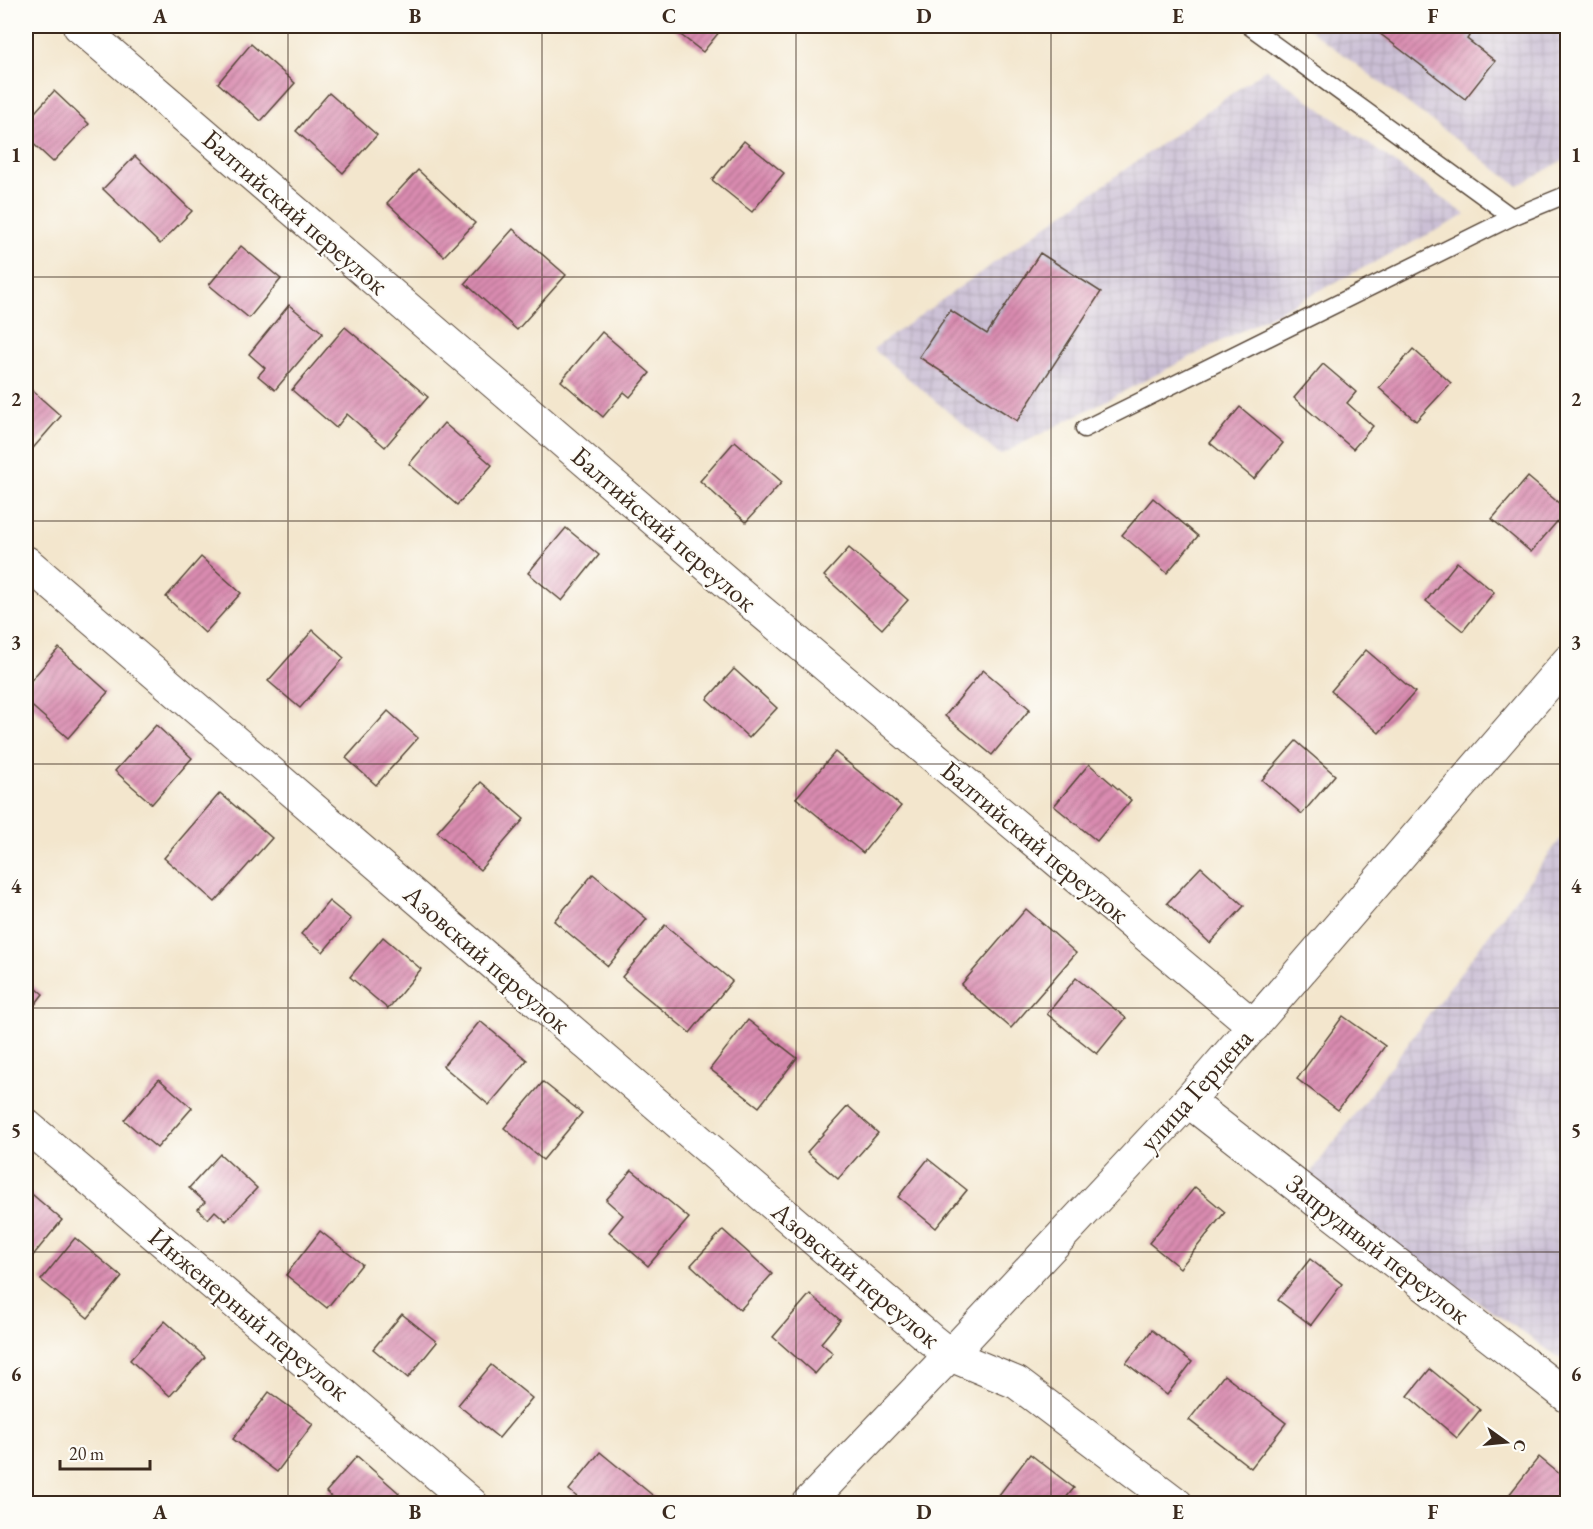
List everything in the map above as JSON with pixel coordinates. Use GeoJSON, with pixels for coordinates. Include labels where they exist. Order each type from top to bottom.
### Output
{"type":"FeatureCollection","features":[{"type":"Feature","properties":{"kind":"street","name":"Балтийский переулок"},"geometry":{"type":"LineString","coordinates":[[79,26],[735,590],[1254,1026]]}},
{"type":"Feature","properties":{"kind":"street","name":"Азовский переулок"},"geometry":{"type":"LineString","coordinates":[[26,562],[950,1355]]}},
{"type":"Feature","properties":{"kind":"street","name":"улица Герцена"},"geometry":{"type":"LineString","coordinates":[[807,1503],[950,1355],[1188,1101],[1568,661]]}},
{"type":"Feature","properties":{"kind":"street","name":"Запрудный переулок"},"geometry":{"type":"LineString","coordinates":[[1188,1101],[1568,1397]]}},
{"type":"Feature","properties":{"kind":"street","name":"Инженерный переулок"},"geometry":{"type":"LineString","coordinates":[[26,1125],[472,1503]]}},
{"type":"Feature","properties":{"kind":"street"},"geometry":{"type":"LineString","coordinates":[[950,1355],[1017,1383],[1177,1503]]}},
{"type":"Feature","properties":{"kind":"lane"},"geometry":{"type":"LineString","coordinates":[[1249,26],[1512,217]]}},
{"type":"Feature","properties":{"kind":"lane"},"geometry":{"type":"LineString","coordinates":[[1084,429],[1512,217],[1568,194]]}},
{"type":"Feature","properties":{"kind":"shaded area"},"geometry":{"type":"Polygon","coordinates":[[[1305,26],[1567,26],[1567,158],[1518,186],[1305,26]]]}},
{"type":"Feature","properties":{"kind":"shaded area"},"geometry":{"type":"Polygon","coordinates":[[[1266,69],[1466,215],[1000,455],[873,349],[1266,69]]]}},
{"type":"Feature","properties":{"kind":"shaded area"},"geometry":{"type":"Polygon","coordinates":[[[1567,830],[1567,1363],[1304,1182],[1567,830]]]}},
{"type":"Feature","properties":{"kind":"building"},"geometry":{"type":"Polygon","coordinates":[[[669,26],[724,26],[703,52],[669,26]]]}},
{"type":"Feature","properties":{"kind":"building"},"geometry":{"type":"Polygon","coordinates":[[[1370,26],[1469,26],[1474,29],[1467,39],[1495,61],[1465,99],[1370,26]]]}},
{"type":"Feature","properties":{"kind":"building"},"geometry":{"type":"Polygon","coordinates":[[[251,44],[295,83],[261,121],[218,83],[251,44]]]}},
{"type":"Feature","properties":{"kind":"building"},"geometry":{"type":"Polygon","coordinates":[[[54,91],[89,124],[53,162],[26,137],[26,122],[54,91]]]}},
{"type":"Feature","properties":{"kind":"building"},"geometry":{"type":"Polygon","coordinates":[[[329,93],[377,135],[343,173],[296,131],[329,93]]]}},
{"type":"Feature","properties":{"kind":"building"},"geometry":{"type":"Polygon","coordinates":[[[744,141],[784,173],[752,212],[712,180],[744,141]]]}},
{"type":"Feature","properties":{"kind":"building"},"geometry":{"type":"Polygon","coordinates":[[[135,156],[192,211],[160,244],[103,189],[135,156]]]}},
{"type":"Feature","properties":{"kind":"building"},"geometry":{"type":"Polygon","coordinates":[[[418,170],[475,223],[444,256],[387,203],[418,170]]]}},
{"type":"Feature","properties":{"kind":"building"},"geometry":{"type":"Polygon","coordinates":[[[513,229],[566,275],[517,330],[465,283],[513,229]]]}},
{"type":"Feature","properties":{"kind":"building"},"geometry":{"type":"Polygon","coordinates":[[[241,246],[281,279],[249,318],[209,285],[241,246]]]}},
{"type":"Feature","properties":{"kind":"building"},"geometry":{"type":"Polygon","coordinates":[[[1040,253],[1101,292],[1017,421],[919,357],[950,310],[987,334],[1040,253]]]}},
{"type":"Feature","properties":{"kind":"building"},"geometry":{"type":"Polygon","coordinates":[[[289,305],[323,333],[275,390],[258,376],[265,368],[249,354],[289,305]]]}},
{"type":"Feature","properties":{"kind":"building"},"geometry":{"type":"Polygon","coordinates":[[[345,327],[428,397],[385,447],[347,414],[336,428],[292,390],[345,327]]]}},
{"type":"Feature","properties":{"kind":"building"},"geometry":{"type":"Polygon","coordinates":[[[602,332],[650,373],[630,397],[624,392],[603,417],[561,381],[602,332]]]}},
{"type":"Feature","properties":{"kind":"building"},"geometry":{"type":"Polygon","coordinates":[[[1413,349],[1451,383],[1416,421],[1379,388],[1413,349]]]}},
{"type":"Feature","properties":{"kind":"building"},"geometry":{"type":"Polygon","coordinates":[[[1323,364],[1356,392],[1347,403],[1373,426],[1353,449],[1294,398],[1323,364]]]}},
{"type":"Feature","properties":{"kind":"building"},"geometry":{"type":"Polygon","coordinates":[[[26,385],[61,416],[28,454],[26,452],[26,385]]]}},
{"type":"Feature","properties":{"kind":"building"},"geometry":{"type":"Polygon","coordinates":[[[1240,407],[1283,443],[1254,479],[1210,443],[1240,407]]]}},
{"type":"Feature","properties":{"kind":"building"},"geometry":{"type":"Polygon","coordinates":[[[1568,414],[1568,427],[1561,422],[1568,414]]]}},
{"type":"Feature","properties":{"kind":"building"},"geometry":{"type":"Polygon","coordinates":[[[444,423],[492,465],[457,505],[409,464],[444,423]]]}},
{"type":"Feature","properties":{"kind":"building"},"geometry":{"type":"Polygon","coordinates":[[[735,441],[782,482],[746,522],[700,481],[735,441]]]}},
{"type":"Feature","properties":{"kind":"building"},"geometry":{"type":"Polygon","coordinates":[[[1528,477],[1567,510],[1531,552],[1492,519],[1528,477]]]}},
{"type":"Feature","properties":{"kind":"building"},"geometry":{"type":"Polygon","coordinates":[[[1153,498],[1198,536],[1167,573],[1122,535],[1153,498]]]}},
{"type":"Feature","properties":{"kind":"building"},"geometry":{"type":"Polygon","coordinates":[[[566,528],[599,555],[562,601],[528,573],[566,528]]]}},
{"type":"Feature","properties":{"kind":"building"},"geometry":{"type":"Polygon","coordinates":[[[849,548],[908,600],[882,629],[824,576],[849,548]]]}},
{"type":"Feature","properties":{"kind":"building"},"geometry":{"type":"Polygon","coordinates":[[[201,557],[241,593],[205,633],[166,597],[201,557]]]}},
{"type":"Feature","properties":{"kind":"building"},"geometry":{"type":"Polygon","coordinates":[[[1457,562],[1494,592],[1463,631],[1426,601],[1457,562]]]}},
{"type":"Feature","properties":{"kind":"building"},"geometry":{"type":"Polygon","coordinates":[[[313,630],[344,658],[300,708],[268,681],[313,630]]]}},
{"type":"Feature","properties":{"kind":"building"},"geometry":{"type":"Polygon","coordinates":[[[59,648],[108,692],[68,738],[26,701],[26,686],[59,648]]]}},
{"type":"Feature","properties":{"kind":"building"},"geometry":{"type":"Polygon","coordinates":[[[1366,650],[1415,692],[1379,733],[1331,691],[1366,650]]]}},
{"type":"Feature","properties":{"kind":"building"},"geometry":{"type":"Polygon","coordinates":[[[734,669],[777,708],[749,738],[707,699],[734,669]]]}},
{"type":"Feature","properties":{"kind":"building"},"geometry":{"type":"Polygon","coordinates":[[[983,670],[1030,709],[992,755],[945,716],[983,670]]]}},
{"type":"Feature","properties":{"kind":"building"},"geometry":{"type":"Polygon","coordinates":[[[388,711],[418,738],[376,785],[346,758],[388,711]]]}},
{"type":"Feature","properties":{"kind":"building"},"geometry":{"type":"Polygon","coordinates":[[[156,725],[192,758],[152,804],[115,771],[156,725]]]}},
{"type":"Feature","properties":{"kind":"building"},"geometry":{"type":"Polygon","coordinates":[[[1296,741],[1335,775],[1302,814],[1262,780],[1296,741]]]}},
{"type":"Feature","properties":{"kind":"building"},"geometry":{"type":"Polygon","coordinates":[[[835,752],[901,806],[863,853],[796,798],[835,752]]]}},
{"type":"Feature","properties":{"kind":"building"},"geometry":{"type":"Polygon","coordinates":[[[1089,764],[1131,800],[1097,841],[1054,806],[1089,764]]]}},
{"type":"Feature","properties":{"kind":"building"},"geometry":{"type":"Polygon","coordinates":[[[481,782],[524,819],[480,870],[437,832],[481,782]]]}},
{"type":"Feature","properties":{"kind":"building"},"geometry":{"type":"Polygon","coordinates":[[[220,793],[272,838],[215,902],[164,858],[220,793]]]}},
{"type":"Feature","properties":{"kind":"building"},"geometry":{"type":"Polygon","coordinates":[[[1201,867],[1244,906],[1210,943],[1167,903],[1201,867]]]}},
{"type":"Feature","properties":{"kind":"building"},"geometry":{"type":"Polygon","coordinates":[[[593,874],[647,919],[608,966],[554,921],[593,874]]]}},
{"type":"Feature","properties":{"kind":"building"},"geometry":{"type":"Polygon","coordinates":[[[329,901],[351,919],[323,952],[301,934],[329,901]]]}},
{"type":"Feature","properties":{"kind":"building"},"geometry":{"type":"Polygon","coordinates":[[[1026,909],[1076,953],[1011,1028],[961,985],[1026,909]]]}},
{"type":"Feature","properties":{"kind":"building"},"geometry":{"type":"Polygon","coordinates":[[[665,925],[732,981],[690,1033],[622,977],[665,925]]]}},
{"type":"Feature","properties":{"kind":"building"},"geometry":{"type":"Polygon","coordinates":[[[383,937],[421,969],[388,1009],[350,977],[383,937]]]}},
{"type":"Feature","properties":{"kind":"building"},"geometry":{"type":"Polygon","coordinates":[[[1076,978],[1126,1018],[1097,1054],[1047,1014],[1076,978]]]}},
{"type":"Feature","properties":{"kind":"building"},"geometry":{"type":"Polygon","coordinates":[[[26,980],[43,994],[26,1016],[26,980]]]}},
{"type":"Feature","properties":{"kind":"building"},"geometry":{"type":"Polygon","coordinates":[[[1343,1016],[1385,1046],[1338,1110],[1297,1079],[1343,1016]]]}},
{"type":"Feature","properties":{"kind":"building"},"geometry":{"type":"Polygon","coordinates":[[[748,1020],[797,1058],[759,1107],[710,1069],[748,1020]]]}},
{"type":"Feature","properties":{"kind":"building"},"geometry":{"type":"Polygon","coordinates":[[[480,1021],[527,1060],[489,1105],[443,1066],[480,1021]]]}},
{"type":"Feature","properties":{"kind":"building"},"geometry":{"type":"Polygon","coordinates":[[[159,1079],[192,1108],[157,1148],[124,1120],[159,1079]]]}},
{"type":"Feature","properties":{"kind":"building"},"geometry":{"type":"Polygon","coordinates":[[[543,1082],[582,1113],[543,1160],[504,1128],[543,1082]]]}},
{"type":"Feature","properties":{"kind":"building"},"geometry":{"type":"Polygon","coordinates":[[[848,1106],[878,1133],[838,1179],[807,1152],[848,1106]]]}},
{"type":"Feature","properties":{"kind":"building"},"geometry":{"type":"Polygon","coordinates":[[[220,1154],[257,1188],[226,1221],[215,1211],[208,1219],[198,1209],[205,1202],[189,1188],[220,1154]]]}},
{"type":"Feature","properties":{"kind":"building"},"geometry":{"type":"Polygon","coordinates":[[[928,1159],[967,1190],[936,1228],[898,1197],[928,1159]]]}},
{"type":"Feature","properties":{"kind":"building"},"geometry":{"type":"Polygon","coordinates":[[[632,1170],[689,1218],[648,1266],[609,1232],[623,1215],[606,1200],[632,1170]]]}},
{"type":"Feature","properties":{"kind":"building"},"geometry":{"type":"Polygon","coordinates":[[[1195,1187],[1225,1212],[1180,1268],[1149,1243],[1195,1187]]]}},
{"type":"Feature","properties":{"kind":"building"},"geometry":{"type":"Polygon","coordinates":[[[26,1189],[62,1220],[26,1264],[26,1189]]]}},
{"type":"Feature","properties":{"kind":"building"},"geometry":{"type":"Polygon","coordinates":[[[723,1230],[772,1274],[740,1310],[691,1265],[723,1230]]]}},
{"type":"Feature","properties":{"kind":"building"},"geometry":{"type":"Polygon","coordinates":[[[320,1231],[362,1264],[327,1308],[286,1275],[320,1231]]]}},
{"type":"Feature","properties":{"kind":"building"},"geometry":{"type":"Polygon","coordinates":[[[75,1238],[122,1277],[88,1318],[41,1280],[75,1238]]]}},
{"type":"Feature","properties":{"kind":"building"},"geometry":{"type":"Polygon","coordinates":[[[1310,1259],[1342,1284],[1311,1325],[1278,1300],[1310,1259]]]}},
{"type":"Feature","properties":{"kind":"building"},"geometry":{"type":"Polygon","coordinates":[[[810,1294],[840,1320],[821,1343],[833,1353],[815,1374],[773,1337],[810,1294]]]}},
{"type":"Feature","properties":{"kind":"building"},"geometry":{"type":"Polygon","coordinates":[[[402,1314],[437,1342],[408,1378],[373,1349],[402,1314]]]}},
{"type":"Feature","properties":{"kind":"building"},"geometry":{"type":"Polygon","coordinates":[[[165,1321],[205,1357],[170,1396],[130,1360],[165,1321]]]}},
{"type":"Feature","properties":{"kind":"building"},"geometry":{"type":"Polygon","coordinates":[[[1152,1330],[1192,1362],[1167,1395],[1126,1363],[1152,1330]]]}},
{"type":"Feature","properties":{"kind":"building"},"geometry":{"type":"Polygon","coordinates":[[[491,1365],[532,1398],[499,1438],[458,1405],[491,1365]]]}},
{"type":"Feature","properties":{"kind":"building"},"geometry":{"type":"Polygon","coordinates":[[[1430,1369],[1480,1410],[1457,1438],[1408,1396],[1430,1369]]]}},
{"type":"Feature","properties":{"kind":"building"},"geometry":{"type":"Polygon","coordinates":[[[1224,1375],[1286,1423],[1251,1468],[1189,1420],[1224,1375]]]}},
{"type":"Feature","properties":{"kind":"building"},"geometry":{"type":"Polygon","coordinates":[[[269,1392],[313,1424],[277,1472],[233,1439],[269,1392]]]}},
{"type":"Feature","properties":{"kind":"building"},"geometry":{"type":"Polygon","coordinates":[[[600,1452],[656,1498],[651,1504],[585,1504],[569,1490],[600,1452]]]}},
{"type":"Feature","properties":{"kind":"building"},"geometry":{"type":"Polygon","coordinates":[[[1030,1454],[1074,1488],[1061,1504],[1009,1504],[999,1495],[1030,1454]]]}},
{"type":"Feature","properties":{"kind":"building"},"geometry":{"type":"Polygon","coordinates":[[[357,1456],[399,1493],[390,1504],[339,1504],[326,1492],[357,1456]]]}},
{"type":"Feature","properties":{"kind":"building"},"geometry":{"type":"Polygon","coordinates":[[[1539,1457],[1568,1481],[1568,1493],[1559,1504],[1510,1504],[1505,1500],[1539,1457]]]}}]}
